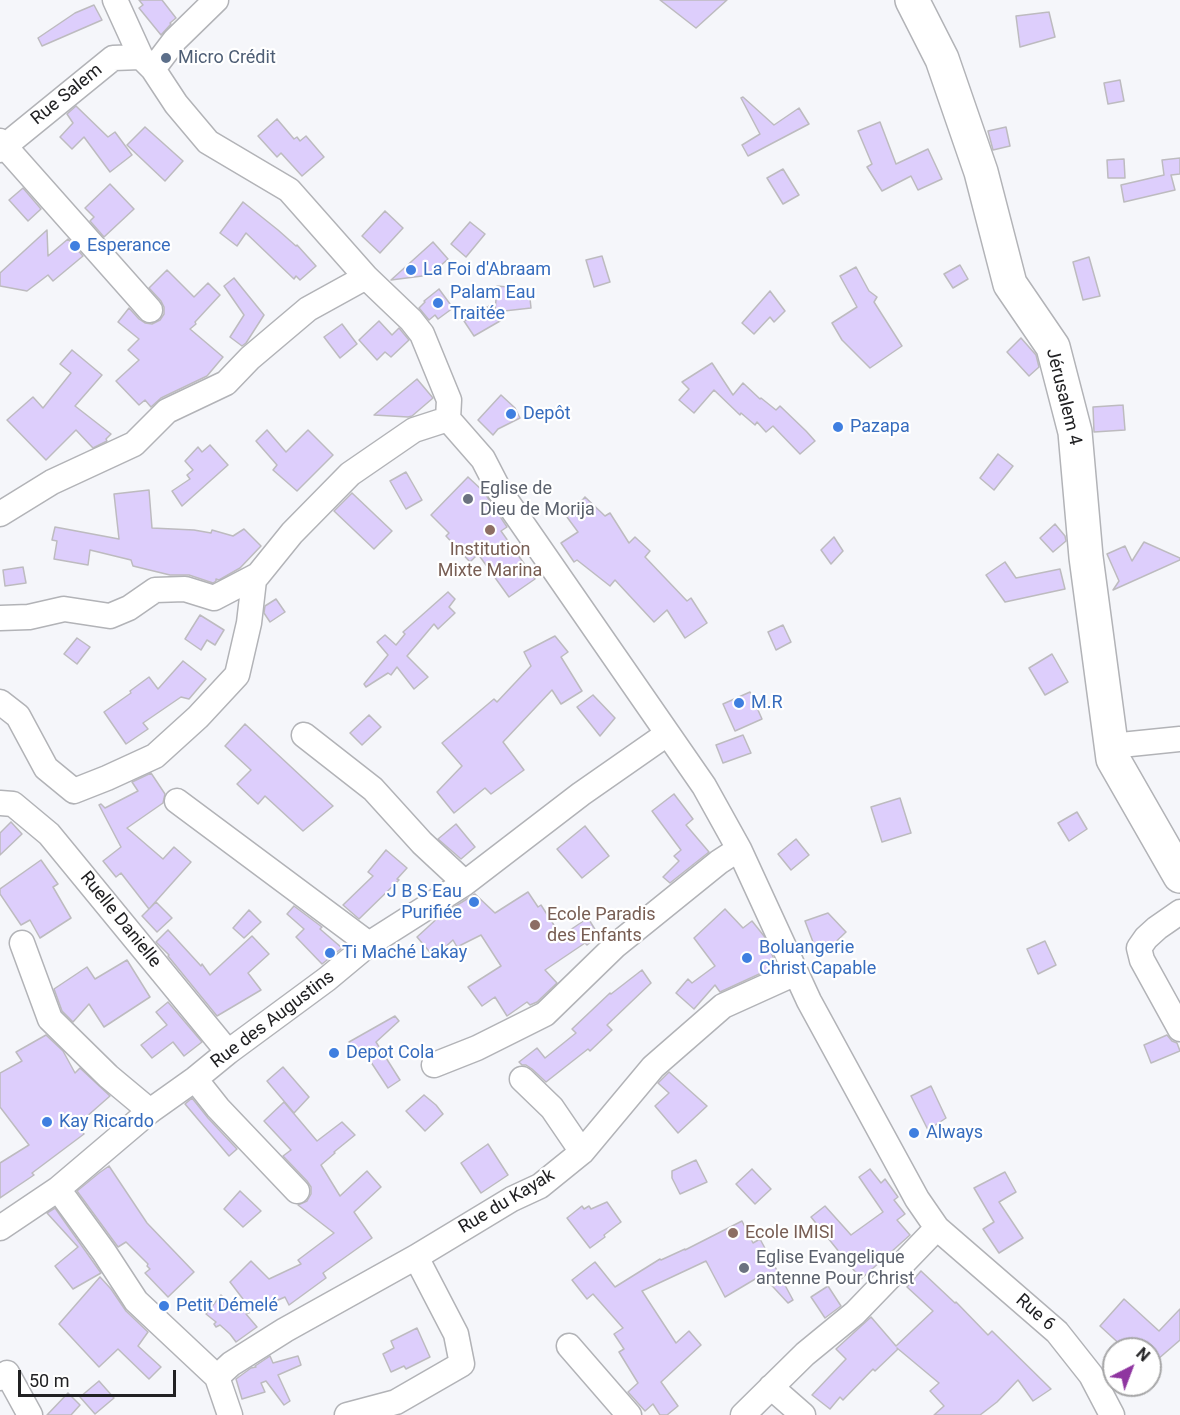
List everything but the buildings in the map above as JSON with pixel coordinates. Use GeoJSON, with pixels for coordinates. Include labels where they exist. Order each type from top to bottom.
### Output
{"type":"FeatureCollection","features":[{"type":"Feature","properties":{"kind":"street"},"geometry":{"type":"LineString","coordinates":[[0,702],[18,716],[46,768],[74,791],[155,756],[198,717],[237,675],[249,623],[254,580],[292,532],[350,474],[414,430],[448,419],[449,400],[422,334],[411,320],[366,277],[289,190],[208,142],[176,104],[147,63],[115,0]]}},
{"type":"Feature","properties":{"kind":"street"},"geometry":{"type":"LineString","coordinates":[[147,63],[175,40],[216,0]]}},
{"type":"Feature","properties":{"kind":"street","name":"Jérusalem 4"},"geometry":{"type":"LineString","coordinates":[[912,0],[942,59],[978,161],[1010,284],[1053,347],[1076,432],[1086,557],[1113,759],[1176,856]]}},
{"type":"Feature","properties":{"kind":"street","name":"Rue Salem"},"geometry":{"type":"LineString","coordinates":[[2,146],[113,58],[147,63]]}},
{"type":"Feature","properties":{"kind":"street"},"geometry":{"type":"LineString","coordinates":[[2,146],[150,310]]}},
{"type":"Feature","properties":{"kind":"street"},"geometry":{"type":"LineString","coordinates":[[0,514],[52,482],[134,444],[167,411],[226,383],[250,358],[308,309],[366,277]]}},
{"type":"Feature","properties":{"kind":"street","name":"Rue 6"},"geometry":{"type":"LineString","coordinates":[[448,419],[483,459],[499,490],[704,786],[739,849],[809,1001],[917,1199],[937,1228],[1057,1332],[1091,1375],[1112,1415]]}},
{"type":"Feature","properties":{"kind":"street"},"geometry":{"type":"LineString","coordinates":[[0,618],[29,617],[64,609],[110,616],[129,608],[155,591],[185,589],[214,598],[258,575]]}},
{"type":"Feature","properties":{"kind":"street","name":"Rue des Augustins"},"geometry":{"type":"LineString","coordinates":[[0,1228],[58,1189],[150,1110],[195,1079],[327,979],[369,944],[465,883],[581,794],[667,734]]}},
{"type":"Feature","properties":{"kind":"street"},"geometry":{"type":"LineString","coordinates":[[304,735],[373,789],[422,843],[465,883]]}},
{"type":"Feature","properties":{"kind":"street"},"geometry":{"type":"LineString","coordinates":[[1111,746],[1180,739]]}},
{"type":"Feature","properties":{"kind":"street"},"geometry":{"type":"LineString","coordinates":[[177,801],[369,944]]}},
{"type":"Feature","properties":{"kind":"street","name":"Ruelle Danielle"},"geometry":{"type":"LineString","coordinates":[[0,802],[13,804],[49,834],[228,1052]]}},
{"type":"Feature","properties":{"kind":"street"},"geometry":{"type":"LineString","coordinates":[[434,1065],[477,1048],[545,1014],[615,946],[719,862],[739,849]]}},
{"type":"Feature","properties":{"kind":"street"},"geometry":{"type":"LineString","coordinates":[[1180,912],[1152,933],[1139,948],[1142,960],[1180,1029]]}},
{"type":"Feature","properties":{"kind":"street"},"geometry":{"type":"LineString","coordinates":[[22,943],[50,1019],[108,1076],[150,1110]]}},
{"type":"Feature","properties":{"kind":"street","name":"Rue du Kayak"},"geometry":{"type":"LineString","coordinates":[[217,1377],[231,1364],[285,1330],[416,1257],[512,1199],[540,1186],[582,1152],[653,1066],[723,1006],[796,973]]}},
{"type":"Feature","properties":{"kind":"street"},"geometry":{"type":"LineString","coordinates":[[195,1079],[218,1108],[297,1191]]}},
{"type":"Feature","properties":{"kind":"street"},"geometry":{"type":"LineString","coordinates":[[522,1079],[552,1108],[582,1152]]}},
{"type":"Feature","properties":{"kind":"street"},"geometry":{"type":"LineString","coordinates":[[58,1189],[136,1301],[217,1377],[230,1415]]}},
{"type":"Feature","properties":{"kind":"street"},"geometry":{"type":"LineString","coordinates":[[743,1415],[805,1354],[855,1313],[937,1228]]}},
{"type":"Feature","properties":{"kind":"street"},"geometry":{"type":"LineString","coordinates":[[347,1415],[396,1402],[462,1364],[456,1334],[416,1257]]}},
{"type":"Feature","properties":{"kind":"street"},"geometry":{"type":"LineString","coordinates":[[569,1346],[629,1415]]}},
{"type":"Feature","properties":{"kind":"street"},"geometry":{"type":"LineString","coordinates":[[0,1378],[7,1373],[30,1415]]}},
{"type":"Feature","properties":{"kind":"street"},"geometry":{"type":"LineString","coordinates":[[771,1387],[803,1415]]}},
{"type":"Feature","properties":{"kind":"place","name":"Micro Crédit"},"geometry":{"type":"Point","coordinates":[166,58]}},
{"type":"Feature","properties":{"kind":"place","name":"Esperance"},"geometry":{"type":"Point","coordinates":[75,246]}},
{"type":"Feature","properties":{"kind":"place","name":"La Foi d'Abraam"},"geometry":{"type":"Point","coordinates":[411,270]}},
{"type":"Feature","properties":{"kind":"place","name":"Palam Eau Traitée"},"geometry":{"type":"Point","coordinates":[438,303]}},
{"type":"Feature","properties":{"kind":"place","name":"Depôt"},"geometry":{"type":"Point","coordinates":[511,414]}},
{"type":"Feature","properties":{"kind":"place","name":"Pazapa"},"geometry":{"type":"Point","coordinates":[838,427]}},
{"type":"Feature","properties":{"kind":"place","name":"Eglise de Dieu de Morija"},"geometry":{"type":"Point","coordinates":[468,499]}},
{"type":"Feature","properties":{"kind":"place","name":"Institution Mixte Marina"},"geometry":{"type":"Point","coordinates":[490,530]}},
{"type":"Feature","properties":{"kind":"place","name":"M.R"},"geometry":{"type":"Point","coordinates":[739,703]}},
{"type":"Feature","properties":{"kind":"place","name":"J B S Eau Purifiée"},"geometry":{"type":"Point","coordinates":[474,902]}},
{"type":"Feature","properties":{"kind":"place","name":"Ecole Paradis des Enfants"},"geometry":{"type":"Point","coordinates":[535,925]}},
{"type":"Feature","properties":{"kind":"place","name":"Ti Maché Lakay"},"geometry":{"type":"Point","coordinates":[330,953]}},
{"type":"Feature","properties":{"kind":"place","name":"Boluangerie Christ Capable"},"geometry":{"type":"Point","coordinates":[747,958]}},
{"type":"Feature","properties":{"kind":"place","name":"Depot Cola"},"geometry":{"type":"Point","coordinates":[334,1053]}},
{"type":"Feature","properties":{"kind":"place","name":"Kay Ricardo"},"geometry":{"type":"Point","coordinates":[47,1122]}},
{"type":"Feature","properties":{"kind":"place","name":"Always"},"geometry":{"type":"Point","coordinates":[914,1133]}},
{"type":"Feature","properties":{"kind":"place","name":"Ecole IMISI"},"geometry":{"type":"Point","coordinates":[733,1233]}},
{"type":"Feature","properties":{"kind":"place","name":"Eglise Evangelique antenne Pour Christ"},"geometry":{"type":"Point","coordinates":[744,1268]}},
{"type":"Feature","properties":{"kind":"place","name":"Petit Démelé"},"geometry":{"type":"Point","coordinates":[164,1306]}}]}
